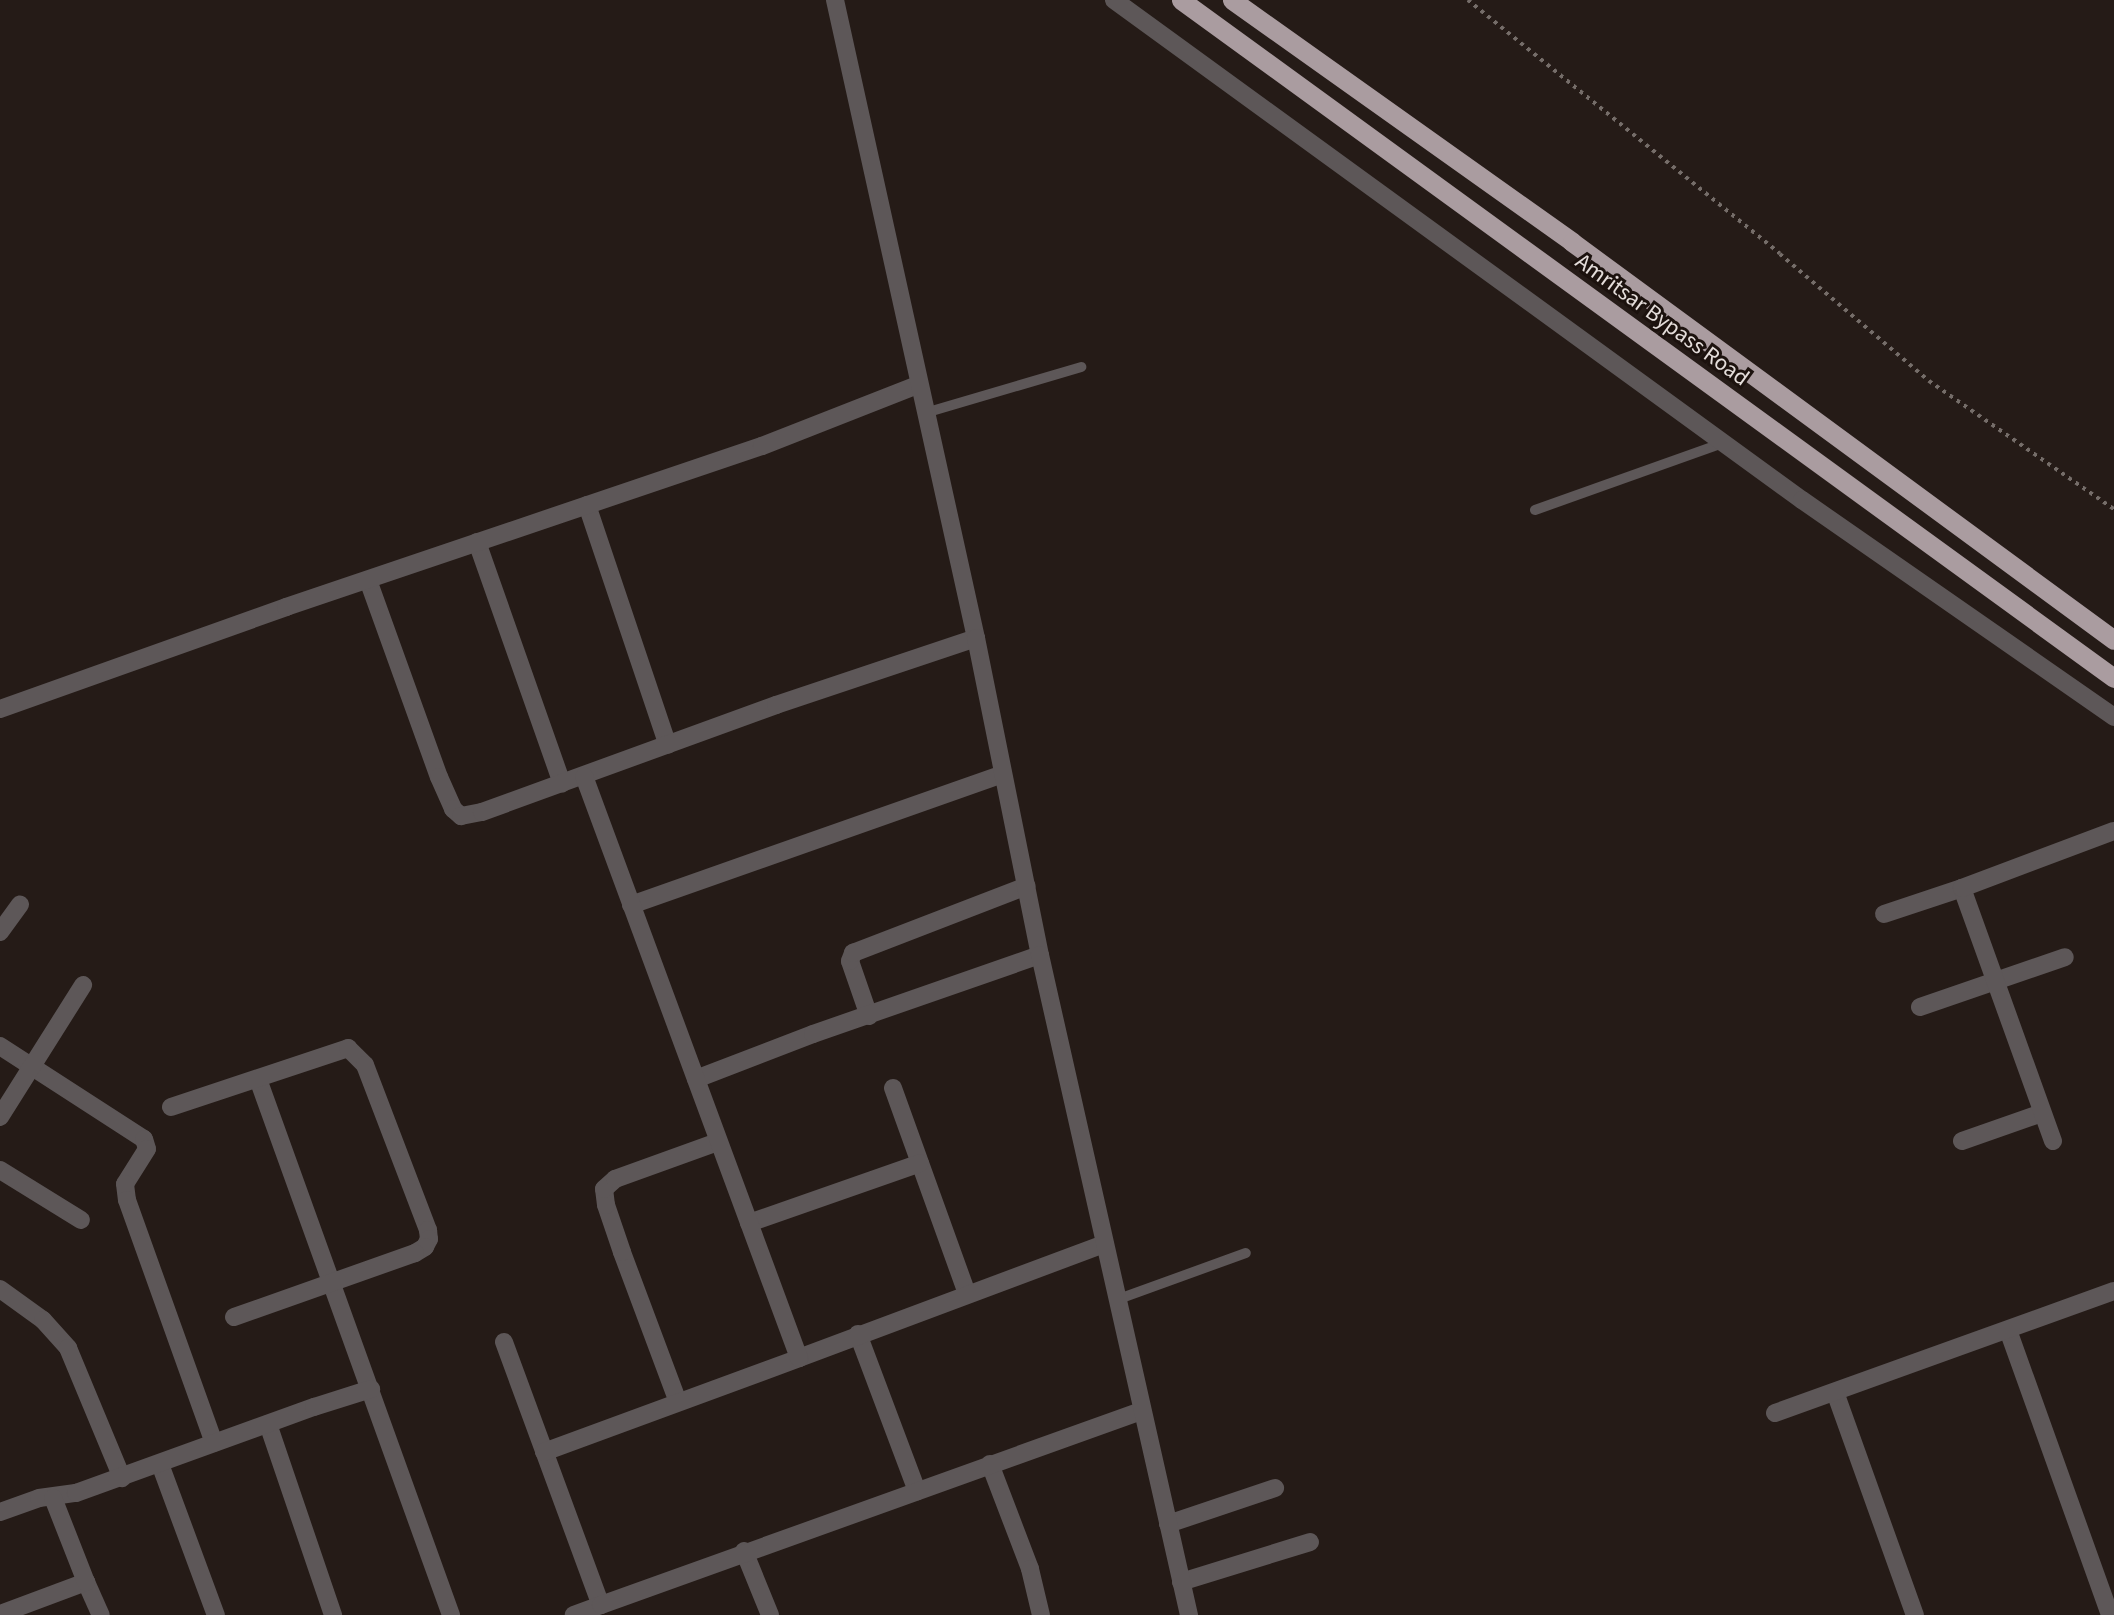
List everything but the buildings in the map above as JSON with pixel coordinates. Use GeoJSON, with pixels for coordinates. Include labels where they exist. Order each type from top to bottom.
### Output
{"type":"FeatureCollection","features":[{"type":"Feature","properties":{"kind":"highway","name":"Amritsar Bypass Road"},"geometry":{"type":"LineString","coordinates":[[1181,0],[2114,678]]}},
{"type":"Feature","properties":{"kind":"highway","name":"Amritsar Bypass Road"},"geometry":{"type":"LineString","coordinates":[[1232,0],[1572,242],[2114,640]]}},
{"type":"Feature","properties":{"kind":"street"},"geometry":{"type":"LineString","coordinates":[[835,0],[976,638],[1040,955],[1189,1615]]}},
{"type":"Feature","properties":{"kind":"street"},"geometry":{"type":"LineString","coordinates":[[1114,0],[1723,443],[2114,717]]}},
{"type":"Feature","properties":{"kind":"street"},"geometry":{"type":"LineString","coordinates":[[1,707],[762,446],[918,385]]}},
{"type":"Feature","properties":{"kind":"street"},"geometry":{"type":"LineString","coordinates":[[587,505],[668,745]]}},
{"type":"Feature","properties":{"kind":"street"},"geometry":{"type":"LineString","coordinates":[[477,542],[562,783]]}},
{"type":"Feature","properties":{"kind":"street"},"geometry":{"type":"LineString","coordinates":[[368,580],[439,777],[457,814],[482,811],[976,638]]}},
{"type":"Feature","properties":{"kind":"street"},"geometry":{"type":"LineString","coordinates":[[631,905],[1003,774]]}},
{"type":"Feature","properties":{"kind":"street"},"geometry":{"type":"LineString","coordinates":[[584,776],[799,1358]]}},
{"type":"Feature","properties":{"kind":"street"},"geometry":{"type":"LineString","coordinates":[[1884,914],[2114,831]]}},
{"type":"Feature","properties":{"kind":"street"},"geometry":{"type":"LineString","coordinates":[[869,1016],[850,961],[853,953],[1027,886]]}},
{"type":"Feature","properties":{"kind":"street"},"geometry":{"type":"LineString","coordinates":[[1962,888],[2053,1141]]}},
{"type":"Feature","properties":{"kind":"street"},"geometry":{"type":"LineString","coordinates":[[0,932],[20,904]]}},
{"type":"Feature","properties":{"kind":"street"},"geometry":{"type":"LineString","coordinates":[[696,1079],[813,1034],[1040,955]]}},
{"type":"Feature","properties":{"kind":"street"},"geometry":{"type":"LineString","coordinates":[[1920,1007],[2065,957]]}},
{"type":"Feature","properties":{"kind":"street"},"geometry":{"type":"LineString","coordinates":[[0,1117],[83,985]]}},
{"type":"Feature","properties":{"kind":"street"},"geometry":{"type":"LineString","coordinates":[[0,1046],[144,1139],[147,1149],[125,1184],[125,1191],[214,1443]]}},
{"type":"Feature","properties":{"kind":"street"},"geometry":{"type":"LineString","coordinates":[[171,1107],[348,1048],[365,1065],[428,1230],[429,1239],[425,1247],[415,1253],[234,1317]]}},
{"type":"Feature","properties":{"kind":"street"},"geometry":{"type":"LineString","coordinates":[[258,1079],[451,1615]]}},
{"type":"Feature","properties":{"kind":"street"},"geometry":{"type":"LineString","coordinates":[[893,1088],[967,1293]]}},
{"type":"Feature","properties":{"kind":"street"},"geometry":{"type":"LineString","coordinates":[[1962,1141],[2042,1113]]}},
{"type":"Feature","properties":{"kind":"street"},"geometry":{"type":"LineString","coordinates":[[678,1402],[622,1252],[606,1205],[604,1189],[615,1179],[718,1142]]}},
{"type":"Feature","properties":{"kind":"street"},"geometry":{"type":"LineString","coordinates":[[749,1223],[920,1163]]}},
{"type":"Feature","properties":{"kind":"street"},"geometry":{"type":"LineString","coordinates":[[0,1170],[81,1220]]}},
{"type":"Feature","properties":{"kind":"street"},"geometry":{"type":"LineString","coordinates":[[544,1452],[1104,1244]]}},
{"type":"Feature","properties":{"kind":"street"},"geometry":{"type":"LineString","coordinates":[[0,1289],[43,1320],[68,1348],[122,1478]]}},
{"type":"Feature","properties":{"kind":"street"},"geometry":{"type":"LineString","coordinates":[[1775,1413],[2114,1291]]}},
{"type":"Feature","properties":{"kind":"street"},"geometry":{"type":"LineString","coordinates":[[2008,1330],[2110,1615]]}},
{"type":"Feature","properties":{"kind":"street"},"geometry":{"type":"LineString","coordinates":[[858,1334],[917,1491]]}},
{"type":"Feature","properties":{"kind":"street"},"geometry":{"type":"LineString","coordinates":[[504,1342],[600,1605]]}},
{"type":"Feature","properties":{"kind":"street"},"geometry":{"type":"LineString","coordinates":[[0,1512],[38,1498],[53,1498],[122,1478],[214,1443],[371,1390]]}},
{"type":"Feature","properties":{"kind":"street"},"geometry":{"type":"LineString","coordinates":[[1835,1392],[1915,1615]]}},
{"type":"Feature","properties":{"kind":"street"},"geometry":{"type":"LineString","coordinates":[[574,1615],[744,1551],[1141,1411]]}},
{"type":"Feature","properties":{"kind":"street"},"geometry":{"type":"LineString","coordinates":[[268,1424],[333,1615]]}},
{"type":"Feature","properties":{"kind":"street"},"geometry":{"type":"LineString","coordinates":[[160,1464],[216,1615]]}},
{"type":"Feature","properties":{"kind":"street"},"geometry":{"type":"LineString","coordinates":[[990,1464],[1030,1569],[1041,1615]]}},
{"type":"Feature","properties":{"kind":"street"},"geometry":{"type":"LineString","coordinates":[[1168,1524],[1275,1488]]}},
{"type":"Feature","properties":{"kind":"street"},"geometry":{"type":"LineString","coordinates":[[53,1498],[100,1615]]}},
{"type":"Feature","properties":{"kind":"street"},"geometry":{"type":"LineString","coordinates":[[1181,1582],[1310,1542]]}},
{"type":"Feature","properties":{"kind":"street"},"geometry":{"type":"LineString","coordinates":[[744,1551],[770,1615]]}},
{"type":"Feature","properties":{"kind":"street"},"geometry":{"type":"LineString","coordinates":[[0,1614],[86,1582]]}},
{"type":"Feature","properties":{"kind":"lane"},"geometry":{"type":"LineString","coordinates":[[925,413],[1081,367]]}},
{"type":"Feature","properties":{"kind":"lane"},"geometry":{"type":"LineString","coordinates":[[1535,510],[1723,443]]}},
{"type":"Feature","properties":{"kind":"lane"},"geometry":{"type":"LineString","coordinates":[[1116,1300],[1246,1253]]}},
{"type":"Feature","properties":{"kind":"path"},"geometry":{"type":"LineString","coordinates":[[1468,0],[1780,254],[1929,381],[2114,509]]}}]}
